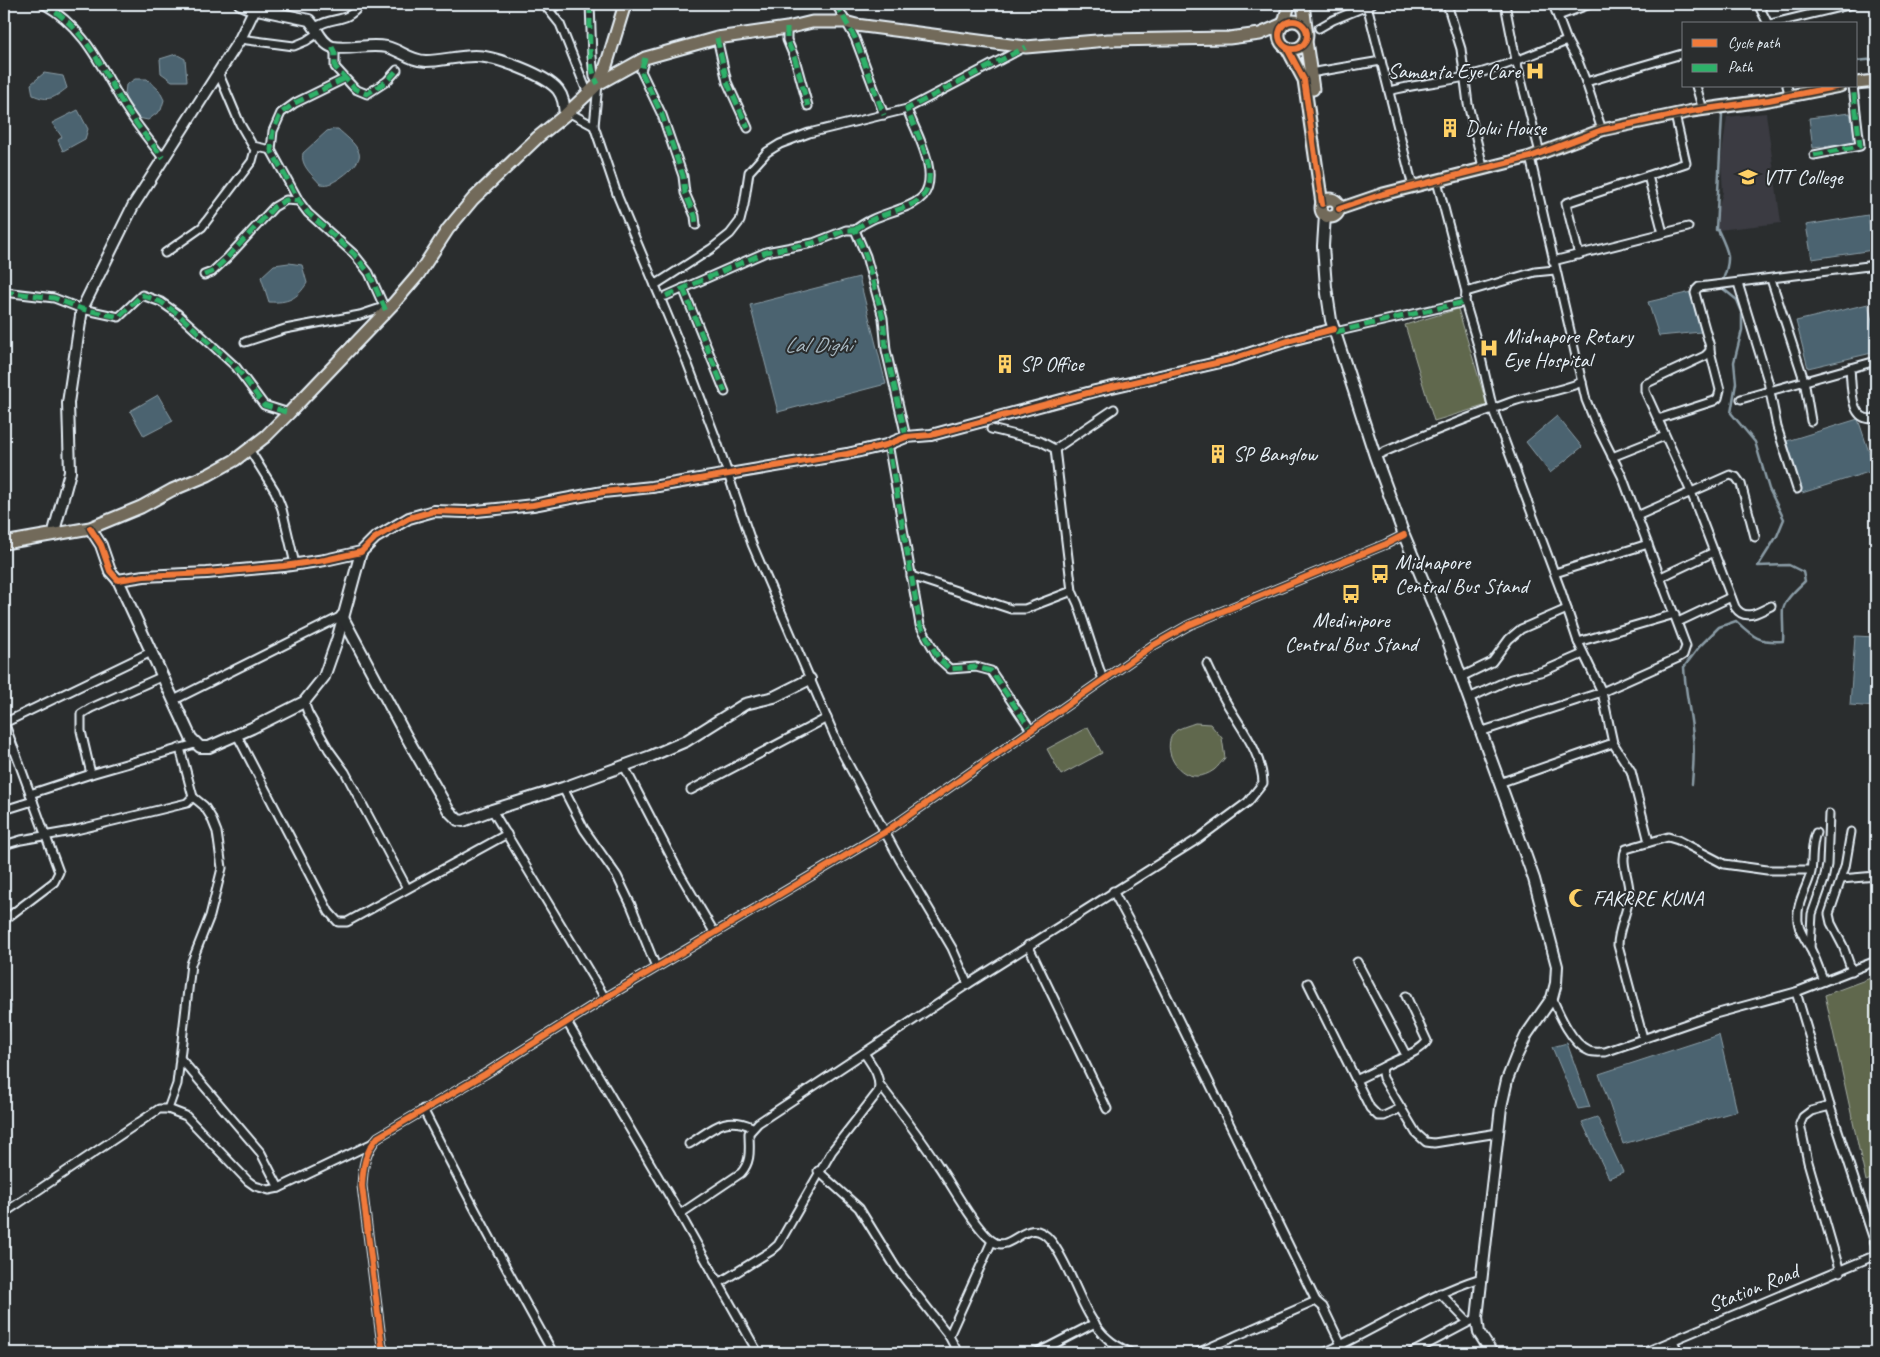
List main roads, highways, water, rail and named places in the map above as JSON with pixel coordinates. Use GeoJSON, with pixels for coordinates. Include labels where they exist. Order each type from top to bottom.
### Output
{"type":"FeatureCollection","features":[{"type":"Feature","properties":{"kind":"main road"},"geometry":{"type":"LineString","coordinates":[[598,84],[606,66],[625,4]]}},
{"type":"Feature","properties":{"kind":"main road"},"geometry":{"type":"LineString","coordinates":[[1289,4],[1284,24],[1279,30],[1279,37],[1304,80],[1331,203]]}},
{"type":"Feature","properties":{"kind":"main road"},"geometry":{"type":"LineString","coordinates":[[1302,4],[1308,35],[1306,41],[1310,73],[1331,203]]}},
{"type":"Feature","properties":{"kind":"main road"},"geometry":{"type":"LineString","coordinates":[[4,543],[90,528],[141,507],[235,460],[266,436],[289,413],[418,275],[448,229],[473,199],[538,137],[598,84],[645,58],[717,38],[787,28],[812,22],[845,22],[921,35],[1026,47],[1108,40],[1229,38],[1260,34],[1289,21],[1296,20],[1306,28]]}},
{"type":"Feature","properties":{"kind":"main road"},"geometry":{"type":"LineString","coordinates":[[1260,34],[1284,46],[1298,48],[1306,41]]}},
{"type":"Feature","properties":{"kind":"main road"},"geometry":{"type":"LineString","coordinates":[[1858,83],[1876,81]]}},
{"type":"Feature","properties":{"kind":"main road"},"geometry":{"type":"LineString","coordinates":[[1325,216],[1322,212],[1331,203],[1360,197],[1367,198],[1437,182],[1483,167],[1535,155],[1602,130],[1788,91],[1819,88]]}},
{"type":"Feature","properties":{"kind":"water"},"geometry":{"type":"Polygon","coordinates":[[[176,54],[185,59],[187,81],[172,81],[161,73],[160,59],[176,54]]]}},
{"type":"Feature","properties":{"kind":"water"},"geometry":{"type":"Polygon","coordinates":[[[44,73],[63,76],[67,88],[51,98],[33,95],[31,84],[44,73]]]}},
{"type":"Feature","properties":{"kind":"water"},"geometry":{"type":"Polygon","coordinates":[[[135,79],[147,79],[159,90],[164,100],[161,110],[148,120],[138,118],[124,102],[126,85],[135,79]]]}},
{"type":"Feature","properties":{"kind":"water"},"geometry":{"type":"Polygon","coordinates":[[[78,110],[88,129],[85,139],[63,151],[58,140],[62,137],[52,123],[78,110]]]}},
{"type":"Feature","properties":{"kind":"water"},"geometry":{"type":"Polygon","coordinates":[[[1850,113],[1856,143],[1813,148],[1809,118],[1850,113]]]}},
{"type":"Feature","properties":{"kind":"water"},"geometry":{"type":"Polygon","coordinates":[[[338,129],[353,143],[358,149],[359,157],[353,167],[343,176],[332,183],[320,184],[305,166],[303,153],[327,131],[338,129]]]}},
{"type":"Feature","properties":{"kind":"water"},"geometry":{"type":"Polygon","coordinates":[[[1868,215],[1873,250],[1812,259],[1806,225],[1868,215]]]}},
{"type":"Feature","properties":{"kind":"water"},"geometry":{"type":"Polygon","coordinates":[[[289,263],[302,265],[307,283],[300,293],[287,301],[269,302],[261,277],[274,265],[289,263]]]}},
{"type":"Feature","properties":{"kind":"water","name":"Lal Dighi"},"geometry":{"type":"Polygon","coordinates":[[[859,277],[886,384],[778,412],[750,305],[859,277]]]}},
{"type":"Feature","properties":{"kind":"water"},"geometry":{"type":"Polygon","coordinates":[[[1691,292],[1701,332],[1659,336],[1648,302],[1691,292]]]}},
{"type":"Feature","properties":{"kind":"water"},"geometry":{"type":"Polygon","coordinates":[[[1868,304],[1876,337],[1876,352],[1808,368],[1796,321],[1868,304]]]}},
{"type":"Feature","properties":{"kind":"water"},"geometry":{"type":"Polygon","coordinates":[[[158,395],[173,421],[144,436],[130,411],[158,395]]]}},
{"type":"Feature","properties":{"kind":"water"},"geometry":{"type":"Polygon","coordinates":[[[1557,416],[1582,447],[1550,473],[1526,442],[1557,416]]]}},
{"type":"Feature","properties":{"kind":"water"},"geometry":{"type":"Polygon","coordinates":[[[1858,419],[1875,470],[1802,493],[1787,441],[1858,419]]]}},
{"type":"Feature","properties":{"kind":"water"},"geometry":{"type":"Polygon","coordinates":[[[1855,636],[1876,637],[1876,707],[1850,705],[1855,636]]]}},
{"type":"Feature","properties":{"kind":"water"},"geometry":{"type":"Polygon","coordinates":[[[4,999],[11,1005],[9,1030],[4,1040],[4,999]]]}},
{"type":"Feature","properties":{"kind":"water"},"geometry":{"type":"Polygon","coordinates":[[[1719,1035],[1737,1111],[1623,1144],[1599,1074],[1719,1035]]]}},
{"type":"Feature","properties":{"kind":"water"},"geometry":{"type":"Polygon","coordinates":[[[1567,1043],[1590,1107],[1578,1109],[1552,1047],[1567,1043]]]}},
{"type":"Feature","properties":{"kind":"water"},"geometry":{"type":"Polygon","coordinates":[[[1597,1117],[1623,1172],[1609,1178],[1582,1122],[1597,1117]]]}},
{"type":"Feature","properties":{"kind":"waterway"},"geometry":{"type":"LineString","coordinates":[[1858,61],[1876,59]]}},
{"type":"Feature","properties":{"kind":"waterway"},"geometry":{"type":"LineString","coordinates":[[1722,115],[1716,230],[1718,230],[1725,244],[1728,261],[1722,282]]}},
{"type":"Feature","properties":{"kind":"waterway"},"geometry":{"type":"LineString","coordinates":[[1692,784],[1694,743],[1684,667],[1699,647],[1719,627],[1736,621],[1757,638],[1768,641],[1783,641],[1784,605],[1805,581],[1803,572],[1789,565],[1758,566],[1777,536],[1784,519],[1769,489],[1755,442],[1731,413],[1736,383],[1734,362],[1742,330],[1742,312],[1737,300],[1721,287]]}},
{"type":"Feature","properties":{"kind":"place","name":"Samanta Eye Care"},"geometry":{"type":"Point","coordinates":[1535,71]}},
{"type":"Feature","properties":{"kind":"place","name":"Dolui House"},"geometry":{"type":"Point","coordinates":[1450,128]}},
{"type":"Feature","properties":{"kind":"place","name":"VTT College"},"geometry":{"type":"Point","coordinates":[1748,177]}},
{"type":"Feature","properties":{"kind":"place","name":"Midnapore Rotary Eye Hospital"},"geometry":{"type":"Point","coordinates":[1489,348]}},
{"type":"Feature","properties":{"kind":"place","name":"SP Office"},"geometry":{"type":"Point","coordinates":[1005,364]}},
{"type":"Feature","properties":{"kind":"place","name":"SP Banglow"},"geometry":{"type":"Point","coordinates":[1218,454]}},
{"type":"Feature","properties":{"kind":"place","name":"Midnapore Central Bus Stand"},"geometry":{"type":"Point","coordinates":[1380,574]}},
{"type":"Feature","properties":{"kind":"place","name":"Medinipore Central Bus Stand"},"geometry":{"type":"Point","coordinates":[1351,594]}},
{"type":"Feature","properties":{"kind":"place","name":"FAKRRE KUNA"},"geometry":{"type":"Point","coordinates":[1578,898]}}]}
